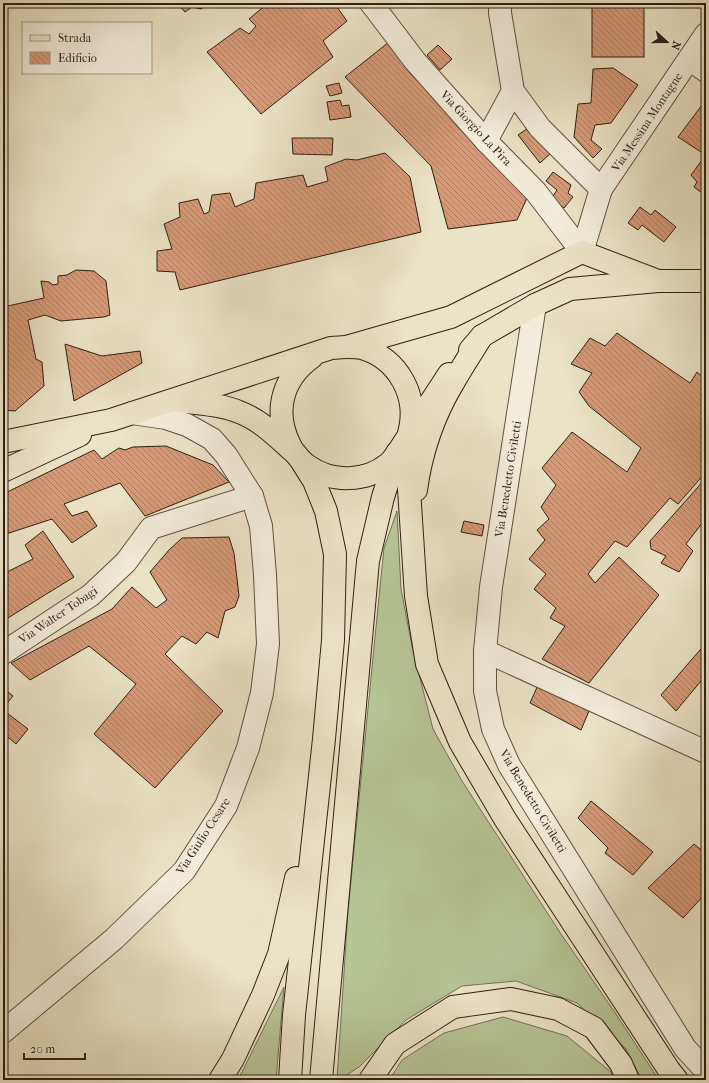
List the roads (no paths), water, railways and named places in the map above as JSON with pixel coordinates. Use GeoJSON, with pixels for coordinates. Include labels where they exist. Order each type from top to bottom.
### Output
{"type":"FeatureCollection","features":[{"type":"Feature","properties":{"kind":"main road"},"geometry":{"type":"LineString","coordinates":[[290,1080],[294,1015],[324,739],[333,640],[334,554],[326,511],[314,481],[286,437],[281,416],[281,404],[284,393],[291,378],[301,365],[316,354],[451,317],[582,252],[658,281]]}},
{"type":"Feature","properties":{"kind":"main road"},"geometry":{"type":"LineString","coordinates":[[570,289],[582,252]]}},
{"type":"Feature","properties":{"kind":"main road"},"geometry":{"type":"LineString","coordinates":[[172,400],[221,406],[239,412],[265,426],[308,466],[321,473],[336,477],[359,477],[372,474],[388,463],[403,444],[444,380],[482,336],[535,304],[570,289],[658,281],[706,281]]}},
{"type":"Feature","properties":{"kind":"main road"},"geometry":{"type":"LineString","coordinates":[[410,522],[418,474],[437,414],[452,384],[482,336]]}},
{"type":"Feature","properties":{"kind":"main road"},"geometry":{"type":"LineString","coordinates":[[3,471],[111,420],[339,348],[362,348],[379,355],[392,365],[403,379],[410,395],[412,410],[411,426],[383,497],[368,561],[321,1080]]}},
{"type":"Feature","properties":{"kind":"main road"},"geometry":{"type":"LineString","coordinates":[[3,442],[111,420]]}},
{"type":"Feature","properties":{"kind":"main road"},"geometry":{"type":"LineString","coordinates":[[403,444],[408,474],[416,596],[427,664],[460,742],[505,819],[677,1080]]}},
{"type":"Feature","properties":{"kind":"main road"},"geometry":{"type":"LineString","coordinates":[[220,1080],[233,1059],[264,995],[279,954],[292,901],[324,739]]}},
{"type":"Feature","properties":{"kind":"main road"},"geometry":{"type":"LineString","coordinates":[[370,1080],[395,1044],[453,1007],[511,999],[558,1010],[594,1028],[621,1064],[628,1080]]}},
{"type":"Feature","properties":{"kind":"street","name":"Via Giorgio La Pira"},"geometry":{"type":"LineString","coordinates":[[371,3],[415,61],[486,141],[536,192],[582,252]]}},
{"type":"Feature","properties":{"kind":"street"},"geometry":{"type":"LineString","coordinates":[[500,3],[500,13],[513,91],[540,128],[601,190]]}},
{"type":"Feature","properties":{"kind":"street","name":"Via Messina Montagne"},"geometry":{"type":"LineString","coordinates":[[582,252],[601,190],[698,65],[706,34]]}},
{"type":"Feature","properties":{"kind":"street"},"geometry":{"type":"LineString","coordinates":[[486,141],[513,91]]}},
{"type":"Feature","properties":{"kind":"street","name":"Via Benedetto Civiletti"},"geometry":{"type":"LineString","coordinates":[[535,304],[491,587],[485,651],[485,691],[493,729],[509,765],[686,1048],[706,1070]]}},
{"type":"Feature","properties":{"kind":"street"},"geometry":{"type":"LineString","coordinates":[[212,439],[209,428],[212,416],[221,406]]}},
{"type":"Feature","properties":{"kind":"street","name":"Via Giulio Cesare"},"geometry":{"type":"LineString","coordinates":[[3,1032],[114,939],[184,871],[226,806],[248,748],[262,693],[268,644],[265,575],[261,526],[252,496],[226,455],[212,439],[188,425],[166,418],[132,413]]}},
{"type":"Feature","properties":{"kind":"street","name":"Via Walter Tobagi"},"geometry":{"type":"LineString","coordinates":[[3,653],[91,595],[126,562],[151,528],[252,496]]}},
{"type":"Feature","properties":{"kind":"street"},"geometry":{"type":"LineString","coordinates":[[485,651],[706,752]]}}]}
